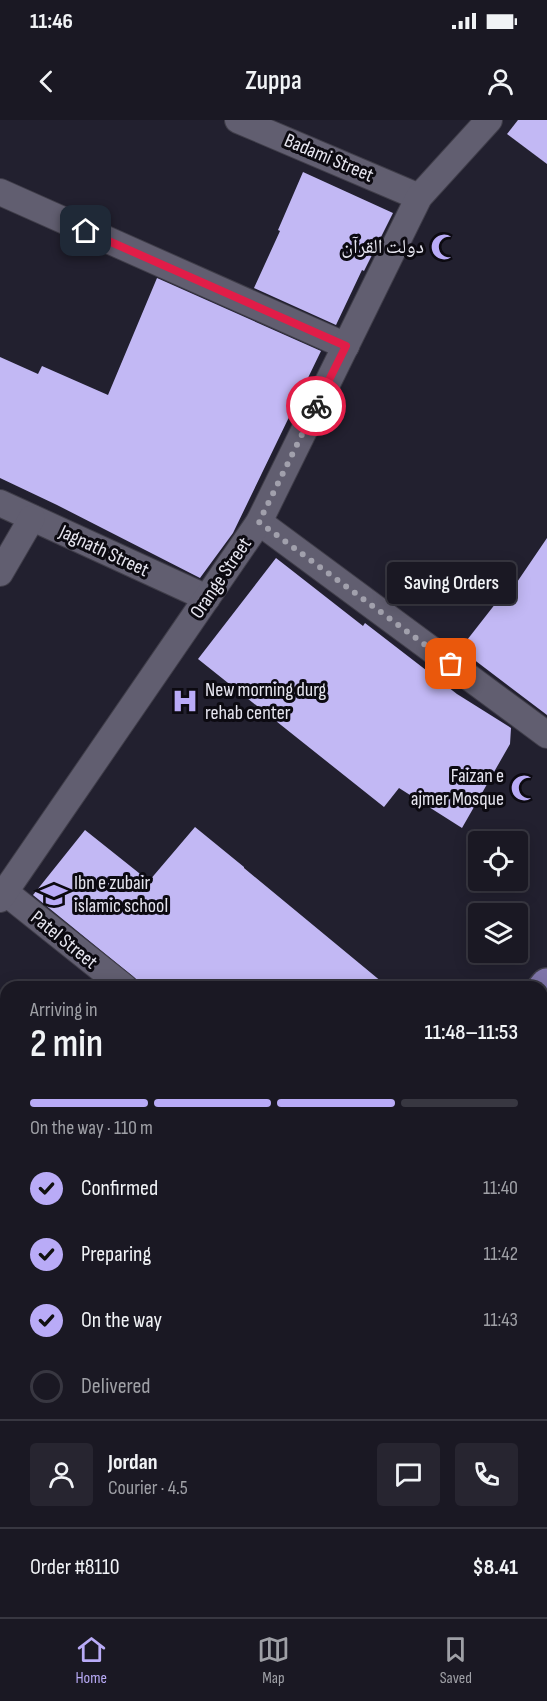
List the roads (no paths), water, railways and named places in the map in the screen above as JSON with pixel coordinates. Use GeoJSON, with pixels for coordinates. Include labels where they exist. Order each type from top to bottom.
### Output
{"type":"FeatureCollection","features":[{"type":"Feature","properties":{"kind":"street","name":"Badami Street"},"geometry":{"type":"LineString","coordinates":[[238,120],[419,197]]}},
{"type":"Feature","properties":{"kind":"street","name":"Orange Street"},"geometry":{"type":"LineString","coordinates":[[2,896],[259,522],[419,197],[489,120]]}},
{"type":"Feature","properties":{"kind":"street"},"geometry":{"type":"LineString","coordinates":[[0,192],[346,346]]}},
{"type":"Feature","properties":{"kind":"street","name":"Jagnath Street"},"geometry":{"type":"LineString","coordinates":[[0,503],[207,598]]}},
{"type":"Feature","properties":{"kind":"street"},"geometry":{"type":"LineString","coordinates":[[0,573],[32,518]]}},
{"type":"Feature","properties":{"kind":"street"},"geometry":{"type":"LineString","coordinates":[[259,522],[547,735]]}},
{"type":"Feature","properties":{"kind":"street","name":"Patel Street"},"geometry":{"type":"LineString","coordinates":[[2,896],[116,981]]}},
{"type":"Feature","properties":{"kind":"place","name":"دولت القرآن"},"geometry":{"type":"Point","coordinates":[444,247]}},
{"type":"Feature","properties":{"kind":"place","name":"Saving Orders"},"geometry":{"type":"Point","coordinates":[451,664]}},
{"type":"Feature","properties":{"kind":"place","name":"New morning durg rehab center"},"geometry":{"type":"Point","coordinates":[185,701]}},
{"type":"Feature","properties":{"kind":"place","name":"Faizan e ajmer Mosque"},"geometry":{"type":"Point","coordinates":[524,788]}},
{"type":"Feature","properties":{"kind":"place","name":"Ibn e zubair islamic school"},"geometry":{"type":"Point","coordinates":[54,895]}}]}
